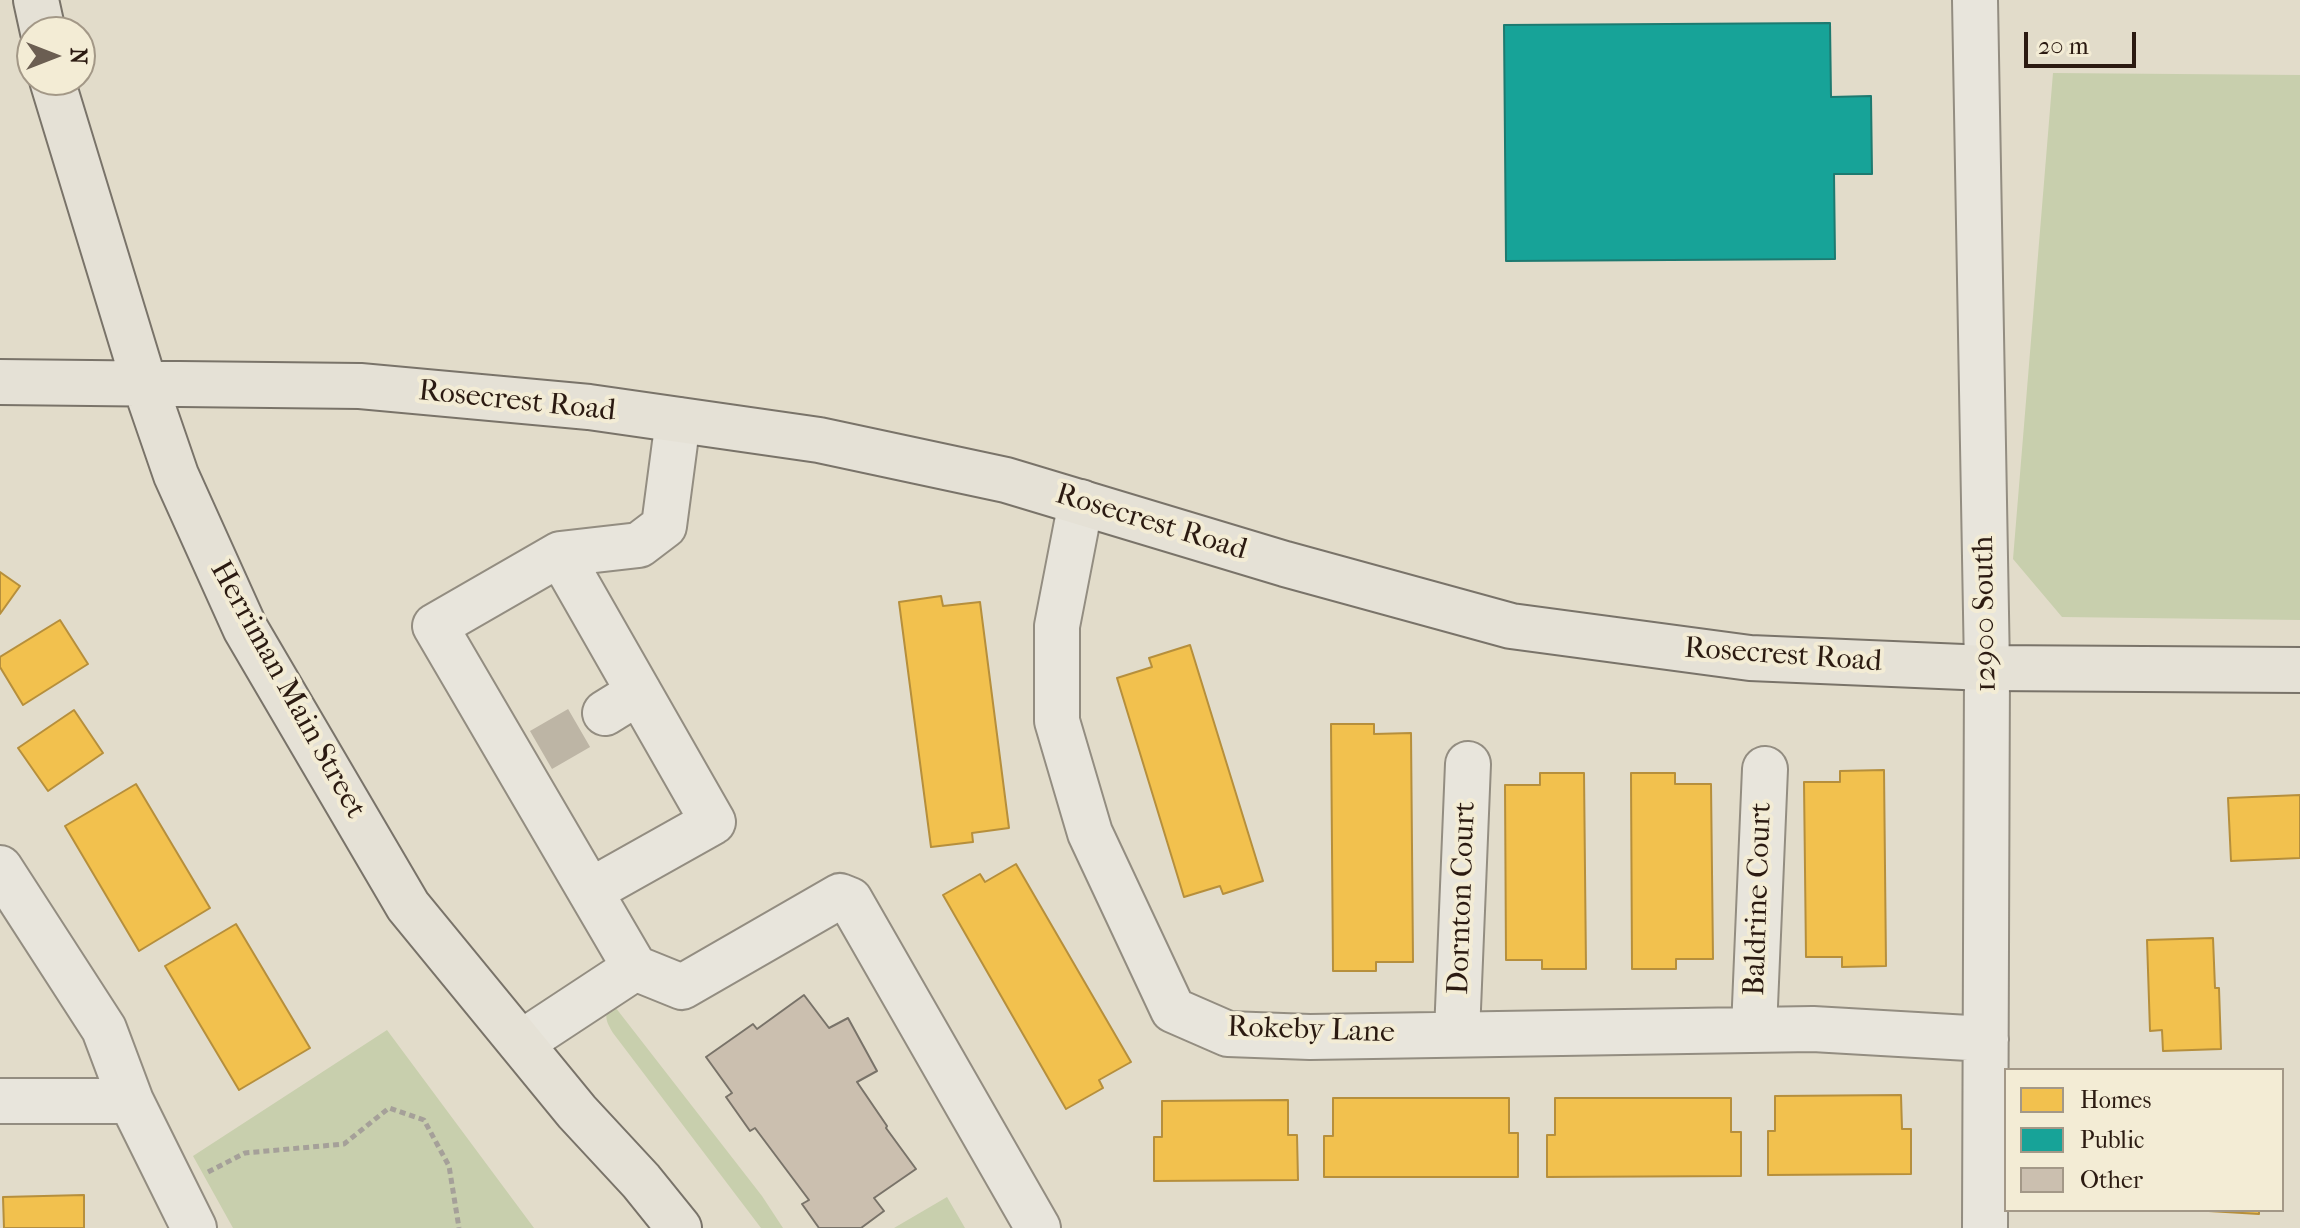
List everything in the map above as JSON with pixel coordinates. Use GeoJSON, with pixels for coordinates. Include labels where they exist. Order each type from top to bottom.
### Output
{"type":"FeatureCollection","features":[{"type":"Feature","properties":{"kind":"main road","name":"Herriman Main Street"},"geometry":{"type":"LineString","coordinates":[[57,96],[144,382],[176,475],[245,628],[408,906],[577,1112],[641,1181],[679,1228]]}},
{"type":"Feature","properties":{"kind":"main road","name":"Rosecrest Road"},"geometry":{"type":"LineString","coordinates":[[0,382],[360,386],[589,407],[819,440],[1006,480],[1285,564],[1511,626],[1750,658],[1987,668],[2300,670]]}},
{"type":"Feature","properties":{"kind":"street","name":"12900 South"},"geometry":{"type":"LineString","coordinates":[[1975,0],[1987,668],[1985,1228]]}},
{"type":"Feature","properties":{"kind":"street"},"geometry":{"type":"LineString","coordinates":[[678,420],[664,526],[639,545],[560,554],[435,626],[528,757],[590,891],[635,968],[682,987],[840,896],[850,900],[1038,1228]]}},
{"type":"Feature","properties":{"kind":"street","name":"Rokeby Lane"},"geometry":{"type":"LineString","coordinates":[[1081,502],[1057,626],[1057,721],[1090,833],[1173,1010],[1228,1034],[1310,1037],[1813,1029],[1986,1039]]}},
{"type":"Feature","properties":{"kind":"street"},"geometry":{"type":"LineString","coordinates":[[560,554],[622,702],[713,822],[590,891]]}},
{"type":"Feature","properties":{"kind":"street","name":"Dornton Court"},"geometry":{"type":"LineString","coordinates":[[1457,1033],[1468,764]]}},
{"type":"Feature","properties":{"kind":"street","name":"Baldrine Court"},"geometry":{"type":"LineString","coordinates":[[1754,1029],[1765,769]]}},
{"type":"Feature","properties":{"kind":"street"},"geometry":{"type":"LineString","coordinates":[[0,868],[104,1029],[131,1101],[194,1228]]}},
{"type":"Feature","properties":{"kind":"street"},"geometry":{"type":"LineString","coordinates":[[521,1043],[635,968]]}},
{"type":"Feature","properties":{"kind":"street"},"geometry":{"type":"LineString","coordinates":[[0,1101],[131,1101]]}},
{"type":"Feature","properties":{"kind":"path"},"geometry":{"type":"LineString","coordinates":[[196,1177],[245,1153],[344,1144],[389,1108],[424,1120],[449,1166],[459,1228]]}},
{"type":"Feature","properties":{"kind":"green space"},"geometry":{"type":"Polygon","coordinates":[[[2053,73],[2300,75],[2300,620],[2062,617],[2013,559],[2053,73]]]}},
{"type":"Feature","properties":{"kind":"green space"},"geometry":{"type":"Polygon","coordinates":[[[612,1003],[762,1196],[783,1228],[761,1228],[613,1033],[606,1018],[612,1003]]]}},
{"type":"Feature","properties":{"kind":"green space"},"geometry":{"type":"Polygon","coordinates":[[[387,1030],[534,1228],[233,1228],[193,1156],[387,1030]]]}},
{"type":"Feature","properties":{"kind":"green space"},"geometry":{"type":"Polygon","coordinates":[[[947,1197],[965,1228],[894,1228],[947,1197]]]}},
{"type":"Feature","properties":{"kind":"building: Homes"},"geometry":{"type":"Polygon","coordinates":[[[0,572],[20,586],[0,614],[0,572]]]}},
{"type":"Feature","properties":{"kind":"building: Homes"},"geometry":{"type":"Polygon","coordinates":[[[941,596],[943,606],[980,602],[1009,828],[972,833],[973,842],[931,847],[899,602],[941,596]]]}},
{"type":"Feature","properties":{"kind":"building: Homes"},"geometry":{"type":"Polygon","coordinates":[[[60,620],[88,664],[23,705],[0,667],[0,657],[60,620]]]}},
{"type":"Feature","properties":{"kind":"building: Homes"},"geometry":{"type":"Polygon","coordinates":[[[1190,645],[1263,881],[1223,894],[1220,886],[1184,897],[1117,678],[1152,667],[1149,658],[1190,645]]]}},
{"type":"Feature","properties":{"kind":"building: Homes"},"geometry":{"type":"Polygon","coordinates":[[[74,710],[103,753],[48,791],[18,748],[74,710]]]}},
{"type":"Feature","properties":{"kind":"building: Homes"},"geometry":{"type":"Polygon","coordinates":[[[1331,724],[1374,724],[1374,734],[1411,733],[1413,962],[1376,962],[1376,971],[1333,971],[1331,724]]]}},
{"type":"Feature","properties":{"kind":"building: Homes"},"geometry":{"type":"Polygon","coordinates":[[[1884,770],[1886,966],[1842,967],[1842,957],[1806,957],[1804,782],[1840,782],[1840,771],[1884,770]]]}},
{"type":"Feature","properties":{"kind":"building: Homes"},"geometry":{"type":"Polygon","coordinates":[[[1540,773],[1584,773],[1586,969],[1542,969],[1542,960],[1506,960],[1505,785],[1540,785],[1540,773]]]}},
{"type":"Feature","properties":{"kind":"building: Homes"},"geometry":{"type":"Polygon","coordinates":[[[1631,773],[1675,773],[1675,784],[1711,784],[1713,959],[1676,959],[1676,969],[1632,969],[1631,773]]]}},
{"type":"Feature","properties":{"kind":"building: Homes"},"geometry":{"type":"Polygon","coordinates":[[[136,784],[210,908],[139,951],[65,826],[136,784]]]}},
{"type":"Feature","properties":{"kind":"building: Homes"},"geometry":{"type":"Polygon","coordinates":[[[2300,795],[2300,858],[2231,861],[2228,798],[2300,795]]]}},
{"type":"Feature","properties":{"kind":"building: Homes"},"geometry":{"type":"Polygon","coordinates":[[[1016,864],[1131,1062],[1099,1080],[1103,1088],[1066,1109],[943,895],[980,874],[985,882],[1016,864]]]}},
{"type":"Feature","properties":{"kind":"building: Homes"},"geometry":{"type":"Polygon","coordinates":[[[236,924],[310,1048],[239,1090],[165,966],[236,924]]]}},
{"type":"Feature","properties":{"kind":"building: Homes"},"geometry":{"type":"Polygon","coordinates":[[[2213,938],[2221,1049],[2163,1051],[2162,1030],[2150,1031],[2147,940],[2213,938]]]}},
{"type":"Feature","properties":{"kind":"building: Homes"},"geometry":{"type":"Polygon","coordinates":[[[1901,1095],[1902,1129],[1911,1129],[1911,1174],[1768,1175],[1768,1131],[1775,1131],[1775,1096],[1901,1095]]]}},
{"type":"Feature","properties":{"kind":"building: Homes"},"geometry":{"type":"Polygon","coordinates":[[[1333,1098],[1509,1098],[1509,1133],[1518,1133],[1518,1177],[1324,1177],[1324,1136],[1333,1136],[1333,1098]]]}},
{"type":"Feature","properties":{"kind":"building: Homes"},"geometry":{"type":"Polygon","coordinates":[[[1555,1098],[1731,1098],[1731,1132],[1741,1132],[1741,1176],[1547,1177],[1547,1135],[1555,1135],[1555,1098]]]}},
{"type":"Feature","properties":{"kind":"building: Homes"},"geometry":{"type":"Polygon","coordinates":[[[1288,1100],[1288,1135],[1297,1135],[1298,1180],[1154,1181],[1154,1137],[1162,1137],[1162,1101],[1288,1100]]]}},
{"type":"Feature","properties":{"kind":"building: Homes"},"geometry":{"type":"Polygon","coordinates":[[[84,1195],[84,1228],[4,1228],[3,1197],[84,1195]]]}},
{"type":"Feature","properties":{"kind":"building: Public"},"geometry":{"type":"Polygon","coordinates":[[[1830,23],[1831,97],[1871,96],[1872,174],[1834,174],[1835,259],[1506,261],[1504,25],[1830,23]]]}},
{"type":"Feature","properties":{"kind":"building: Other"},"geometry":{"type":"Polygon","coordinates":[[[804,995],[829,1028],[848,1018],[877,1071],[857,1082],[916,1169],[874,1198],[884,1211],[861,1228],[819,1228],[802,1204],[809,1200],[755,1128],[750,1131],[726,1097],[732,1093],[706,1057],[753,1024],[757,1029],[804,995]]]}},
{"type":"Feature","properties":{"kind":"tunnel"},"geometry":{"type":"LineString","coordinates":[[541,750],[605,713]]}}]}
